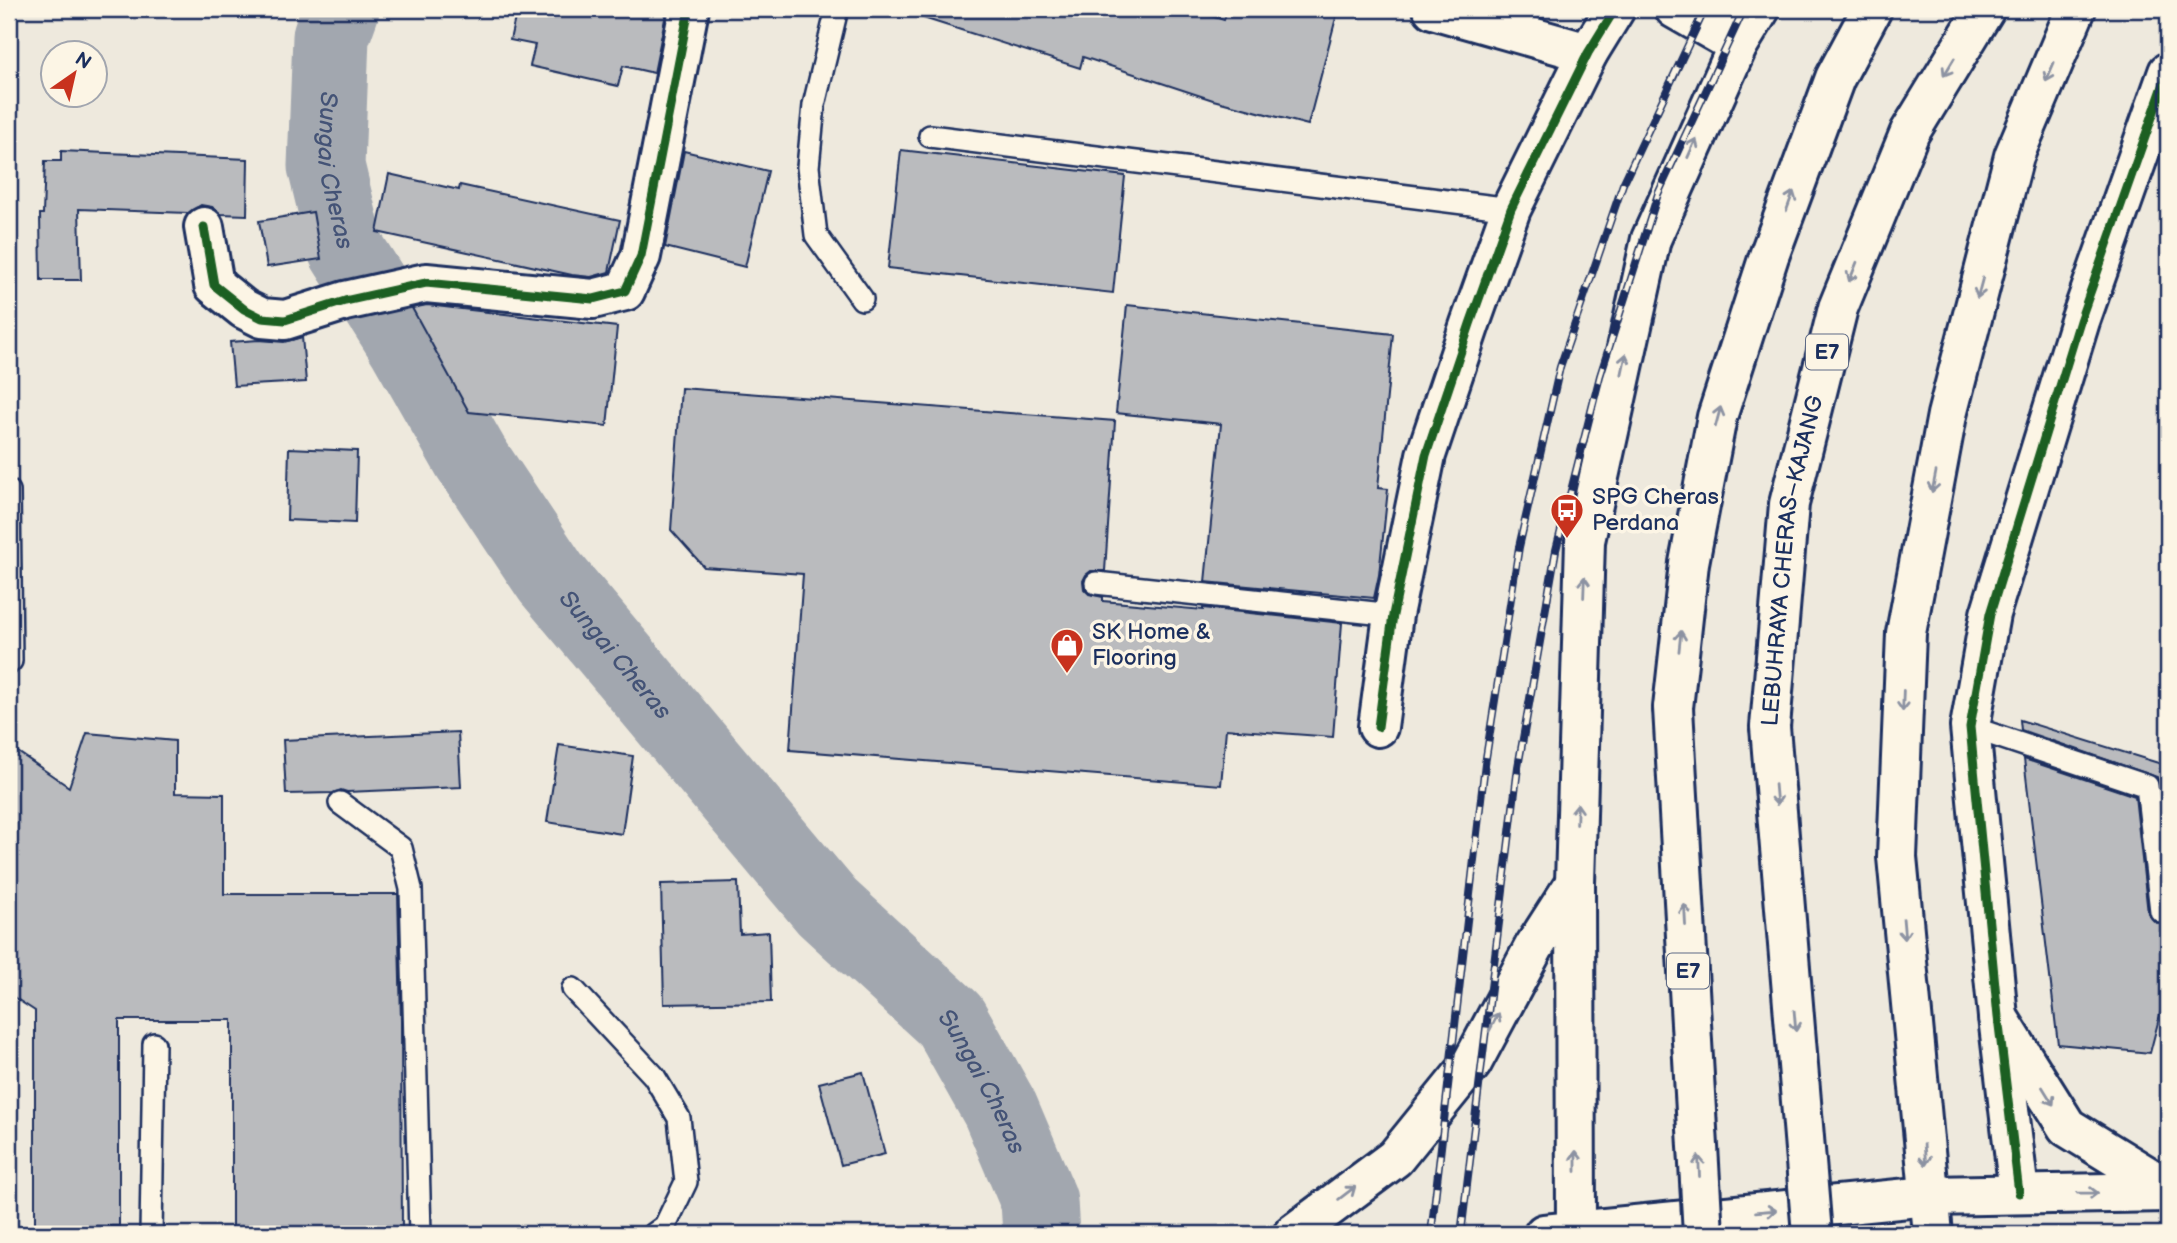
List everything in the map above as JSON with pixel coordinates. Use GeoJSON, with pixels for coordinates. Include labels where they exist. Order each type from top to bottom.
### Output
{"type":"FeatureCollection","features":[{"type":"Feature","properties":{"kind":"main road"},"geometry":{"type":"LineString","coordinates":[[204,228],[214,285],[244,309],[262,318],[285,320],[345,301],[426,283],[593,299],[625,291],[641,256],[690,9]]}},
{"type":"Feature","properties":{"kind":"main road"},"geometry":{"type":"LineString","coordinates":[[1433,9],[1588,53]]}},
{"type":"Feature","properties":{"kind":"main road"},"geometry":{"type":"LineString","coordinates":[[1378,727],[1393,615],[1426,455],[1469,324],[1511,209],[1588,53],[1615,9]]}},
{"type":"Feature","properties":{"kind":"main road"},"geometry":{"type":"LineString","coordinates":[[1675,9],[1738,45]]}},
{"type":"Feature","properties":{"kind":"main road"},"geometry":{"type":"LineString","coordinates":[[1760,9],[1738,45],[1651,239],[1585,541],[1565,1233],[1928,1196],[2168,1191]]}},
{"type":"Feature","properties":{"kind":"main road","name":"E7"},"geometry":{"type":"LineString","coordinates":[[1703,1234],[1673,709],[1689,563],[1717,417],[1769,256],[1835,78],[1871,9]]}},
{"type":"Feature","properties":{"kind":"main road","name":"LEBUHRAYA CHERAS–KAJANG"},"geometry":{"type":"LineString","coordinates":[[1812,1234],[1770,726],[1789,504],[1838,307],[1910,132],[1985,9]]}},
{"type":"Feature","properties":{"kind":"main road"},"geometry":{"type":"LineString","coordinates":[[1933,1234],[1897,857],[1906,633],[1947,415],[2014,156],[2076,9]]}},
{"type":"Feature","properties":{"kind":"main road"},"geometry":{"type":"LineString","coordinates":[[2019,1193],[1998,1017],[1970,727],[1990,614],[2080,321],[2168,72]]}},
{"type":"Feature","properties":{"kind":"main road"},"geometry":{"type":"LineString","coordinates":[[1293,1234],[1395,1158],[1472,1063],[1534,947],[1575,883]]}},
{"type":"Feature","properties":{"kind":"main road"},"geometry":{"type":"LineString","coordinates":[[1998,1017],[2067,1127],[2168,1191]]}},
{"type":"Feature","properties":{"kind":"lane"},"geometry":{"type":"LineString","coordinates":[[837,9],[814,106],[808,167],[816,235],[862,299]]}},
{"type":"Feature","properties":{"kind":"lane"},"geometry":{"type":"LineString","coordinates":[[930,136],[1511,209]]}},
{"type":"Feature","properties":{"kind":"lane"},"geometry":{"type":"LineString","coordinates":[[9,491],[12,661],[9,663]]}},
{"type":"Feature","properties":{"kind":"lane"},"geometry":{"type":"LineString","coordinates":[[1096,583],[1393,615]]}},
{"type":"Feature","properties":{"kind":"lane"},"geometry":{"type":"LineString","coordinates":[[1970,727],[2147,786],[2161,911]]}},
{"type":"Feature","properties":{"kind":"lane"},"geometry":{"type":"LineString","coordinates":[[340,803],[401,848],[411,889],[420,1234]]}},
{"type":"Feature","properties":{"kind":"lane"},"geometry":{"type":"LineString","coordinates":[[573,989],[654,1076],[679,1118],[686,1182],[665,1226],[654,1234]]}},
{"type":"Feature","properties":{"kind":"lane"},"geometry":{"type":"LineString","coordinates":[[151,1234],[154,1044]]}},
{"type":"Feature","properties":{"kind":"building"},"geometry":{"type":"Polygon","coordinates":[[[517,9],[667,9],[654,73],[623,66],[618,86],[530,66],[535,45],[510,40],[517,9]]]}},
{"type":"Feature","properties":{"kind":"building"},"geometry":{"type":"Polygon","coordinates":[[[918,9],[1188,9],[1224,20],[1227,9],[1318,9],[1337,14],[1308,125],[1213,100],[1083,57],[1080,68],[917,16],[918,9]]]}},
{"type":"Feature","properties":{"kind":"building"},"geometry":{"type":"Polygon","coordinates":[[[901,150],[1125,176],[1113,293],[888,268],[901,150]]]}},
{"type":"Feature","properties":{"kind":"building"},"geometry":{"type":"Polygon","coordinates":[[[61,151],[248,159],[247,215],[221,214],[212,207],[201,205],[188,213],[79,209],[81,280],[41,280],[40,214],[43,214],[45,161],[61,161],[61,151]]]}},
{"type":"Feature","properties":{"kind":"building"},"geometry":{"type":"Polygon","coordinates":[[[684,151],[768,171],[745,267],[665,247],[684,151]]]}},
{"type":"Feature","properties":{"kind":"building"},"geometry":{"type":"Polygon","coordinates":[[[389,174],[459,190],[460,185],[620,220],[609,272],[591,277],[572,275],[377,232],[389,174]]]}},
{"type":"Feature","properties":{"kind":"building"},"geometry":{"type":"Polygon","coordinates":[[[313,212],[321,259],[267,267],[259,221],[313,212]]]}},
{"type":"Feature","properties":{"kind":"building"},"geometry":{"type":"Polygon","coordinates":[[[427,305],[617,327],[607,426],[469,412],[412,308],[427,305]]]}},
{"type":"Feature","properties":{"kind":"building"},"geometry":{"type":"Polygon","coordinates":[[[1127,305],[1393,334],[1378,488],[1388,489],[1374,598],[1205,582],[1221,424],[1116,413],[1127,305]]]}},
{"type":"Feature","properties":{"kind":"building"},"geometry":{"type":"Polygon","coordinates":[[[302,337],[306,382],[234,386],[230,342],[284,342],[302,337]]]}},
{"type":"Feature","properties":{"kind":"building"},"geometry":{"type":"Polygon","coordinates":[[[681,388],[1115,421],[1105,571],[1091,571],[1086,575],[1083,581],[1084,589],[1089,594],[1103,597],[1103,601],[1203,608],[1342,623],[1333,737],[1226,729],[1221,785],[790,750],[803,574],[704,567],[671,530],[681,388]]]}},
{"type":"Feature","properties":{"kind":"building"},"geometry":{"type":"Polygon","coordinates":[[[289,448],[357,451],[355,523],[287,520],[289,448]]]}},
{"type":"Feature","properties":{"kind":"building"},"geometry":{"type":"Polygon","coordinates":[[[2020,720],[2168,766],[2168,858],[2157,777],[2021,730],[2020,720]]]}},
{"type":"Feature","properties":{"kind":"building"},"geometry":{"type":"Polygon","coordinates":[[[458,732],[461,787],[286,794],[283,740],[458,732]]]}},
{"type":"Feature","properties":{"kind":"building"},"geometry":{"type":"Polygon","coordinates":[[[87,733],[175,741],[175,793],[224,794],[224,894],[398,894],[402,1234],[232,1234],[232,1020],[119,1020],[119,1226],[35,1226],[35,1011],[9,994],[9,746],[69,787],[87,733]]]}},
{"type":"Feature","properties":{"kind":"building"},"geometry":{"type":"Polygon","coordinates":[[[559,745],[633,756],[622,834],[547,822],[559,745]]]}},
{"type":"Feature","properties":{"kind":"building"},"geometry":{"type":"Polygon","coordinates":[[[2024,759],[2135,796],[2148,913],[2156,923],[2168,922],[2168,984],[2150,1053],[2058,1044],[2024,759]]]}},
{"type":"Feature","properties":{"kind":"building"},"geometry":{"type":"Polygon","coordinates":[[[738,882],[740,934],[769,932],[771,1002],[664,1004],[661,884],[738,882]]]}},
{"type":"Feature","properties":{"kind":"building"},"geometry":{"type":"Polygon","coordinates":[[[863,1072],[885,1154],[841,1165],[819,1083],[863,1072]]]}},
{"type":"Feature","properties":{"kind":"waterway","name":"Sungai Cheras"},"geometry":{"type":"LineString","coordinates":[[341,9],[331,37],[326,166],[346,249],[406,344],[471,458],[551,578],[827,907],[950,1020],[1000,1109],[1039,1201],[1041,1234]]}},
{"type":"Feature","properties":{"kind":"railway"},"geometry":{"type":"LineString","coordinates":[[1431,1234],[1485,764],[1519,547],[1560,367],[1623,184],[1705,9]]}},
{"type":"Feature","properties":{"kind":"railway"},"geometry":{"type":"LineString","coordinates":[[1461,1234],[1518,767],[1556,550],[1600,376],[1658,194],[1744,9]]}},
{"type":"Feature","properties":{"kind":"cycle path"},"geometry":{"type":"LineString","coordinates":[[204,227],[214,285],[244,309],[262,318],[285,320],[345,301],[426,283],[593,299],[625,291],[641,256],[689,9]]}},
{"type":"Feature","properties":{"kind":"cycle path"},"geometry":{"type":"LineString","coordinates":[[1378,727],[1393,615],[1426,455],[1511,209],[1588,53],[1615,9]]}},
{"type":"Feature","properties":{"kind":"cycle path"},"geometry":{"type":"LineString","coordinates":[[2019,1193],[1998,1017],[1970,727],[1990,614],[2080,321],[2168,72]]}},
{"type":"Feature","properties":{"kind":"place","name":"SPG Cheras Perdana"},"geometry":{"type":"Point","coordinates":[1567,540]}},
{"type":"Feature","properties":{"kind":"place","name":"SK Home & Flooring"},"geometry":{"type":"Point","coordinates":[1067,675]}}]}
